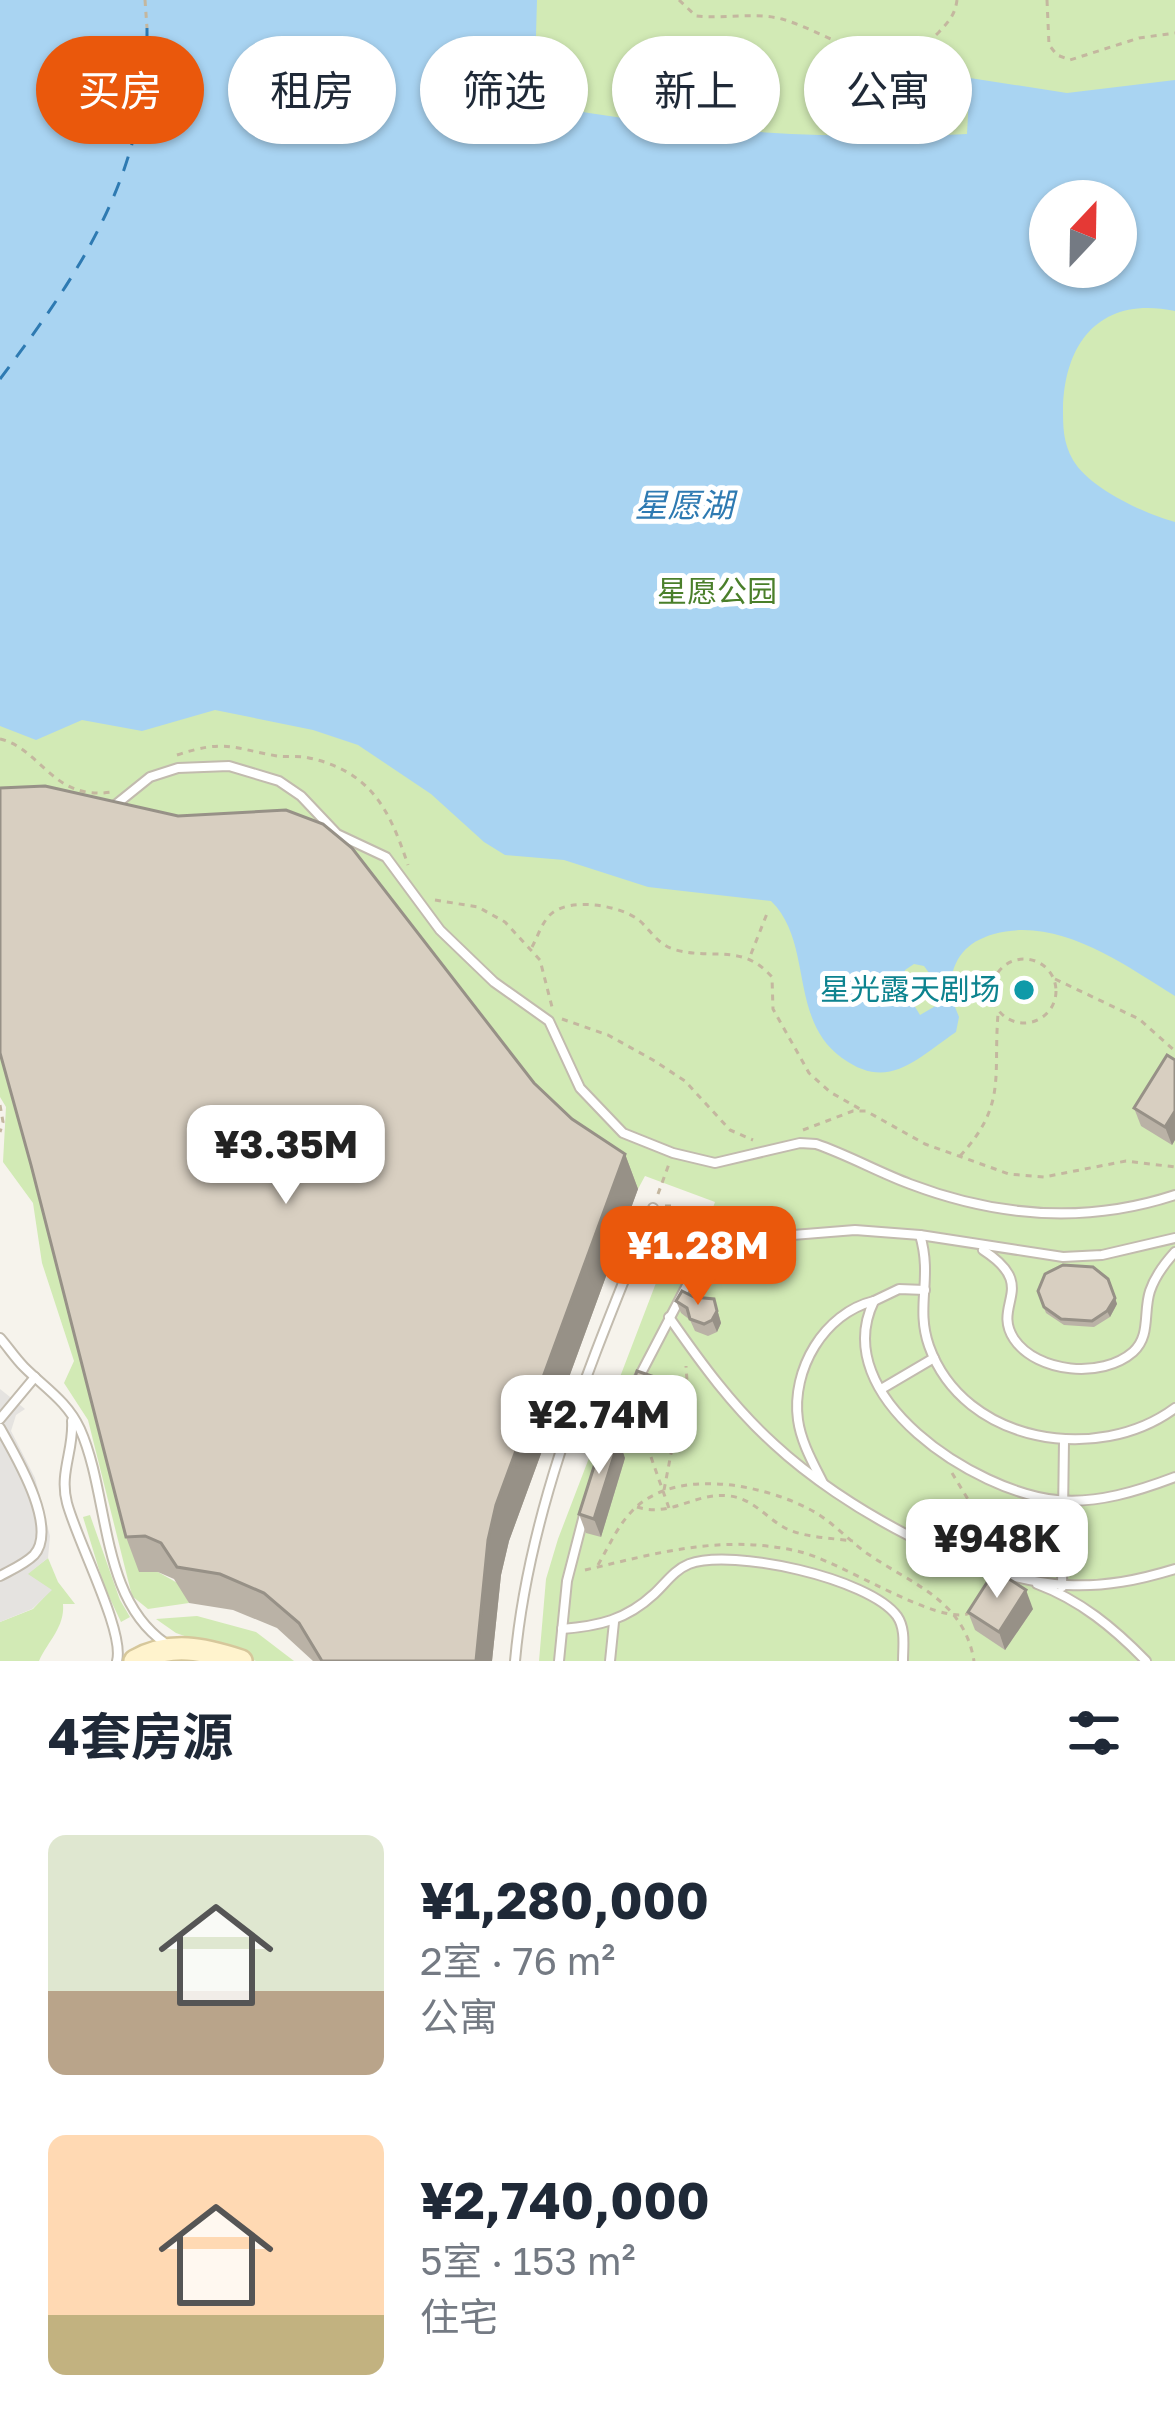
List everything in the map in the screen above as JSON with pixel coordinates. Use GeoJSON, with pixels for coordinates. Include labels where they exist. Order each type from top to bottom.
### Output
{"type":"FeatureCollection","features":[{"type":"Feature","properties":{"kind":"street"},"geometry":{"type":"LineString","coordinates":[[135,1661],[171,1648],[197,1648],[242,1661]]}},
{"type":"Feature","properties":{"kind":"lane"},"geometry":{"type":"LineString","coordinates":[[105,813],[150,777],[178,768],[229,766],[291,787],[337,834],[386,857],[440,930],[494,982],[549,1021],[564,1046],[572,1073],[609,1120],[644,1144],[715,1162],[800,1143],[816,1144],[948,1198],[1030,1213],[1110,1213],[1175,1196]]}},
{"type":"Feature","properties":{"kind":"lane"},"geometry":{"type":"LineString","coordinates":[[514,1661],[534,1534],[653,1208]]}},
{"type":"Feature","properties":{"kind":"lane"},"geometry":{"type":"LineString","coordinates":[[601,1462],[669,1317],[704,1261],[731,1240],[855,1230],[1063,1257],[1102,1255],[1175,1238]]}},
{"type":"Feature","properties":{"kind":"lane"},"geometry":{"type":"LineString","coordinates":[[920,1235],[928,1262],[922,1316],[934,1358],[957,1389],[997,1420],[1022,1432],[1064,1441],[1117,1436],[1175,1408]]}},
{"type":"Feature","properties":{"kind":"lane"},"geometry":{"type":"LineString","coordinates":[[977,1246],[998,1260],[1012,1280],[1008,1325],[1015,1340],[1042,1361],[1078,1369],[1114,1363],[1135,1351],[1145,1329],[1150,1289],[1175,1252]]}},
{"type":"Feature","properties":{"kind":"lane"},"geometry":{"type":"LineString","coordinates":[[823,1484],[798,1421],[799,1384],[812,1351],[826,1330],[863,1303],[899,1288],[925,1290]]}},
{"type":"Feature","properties":{"kind":"lane"},"geometry":{"type":"LineString","coordinates":[[874,1300],[863,1339],[866,1354],[910,1426],[938,1451],[1002,1488],[1062,1501],[1123,1494],[1175,1477]]}},
{"type":"Feature","properties":{"kind":"lane"},"geometry":{"type":"LineString","coordinates":[[669,1317],[752,1423],[823,1484],[911,1536],[1062,1590],[1105,1622],[1145,1661]]}},
{"type":"Feature","properties":{"kind":"lane"},"geometry":{"type":"LineString","coordinates":[[1,1337],[72,1413],[89,1454],[125,1593],[142,1622],[171,1648]]}},
{"type":"Feature","properties":{"kind":"lane"},"geometry":{"type":"LineString","coordinates":[[883,1388],[934,1358]]}},
{"type":"Feature","properties":{"kind":"lane"},"geometry":{"type":"LineString","coordinates":[[0,1576],[33,1556],[42,1533],[31,1488],[0,1423],[35,1377]]}},
{"type":"Feature","properties":{"kind":"lane"},"geometry":{"type":"LineString","coordinates":[[72,1413],[73,1435],[64,1466],[65,1498],[120,1640],[117,1661]]}},
{"type":"Feature","properties":{"kind":"lane"},"geometry":{"type":"LineString","coordinates":[[1062,1590],[1064,1441]]}},
{"type":"Feature","properties":{"kind":"lane"},"geometry":{"type":"LineString","coordinates":[[559,1661],[567,1581],[588,1500]]}},
{"type":"Feature","properties":{"kind":"lane"},"geometry":{"type":"LineString","coordinates":[[562,1629],[614,1622],[635,1611],[679,1569],[693,1562],[735,1561],[783,1567],[842,1583],[887,1606],[903,1630],[903,1661]]}},
{"type":"Feature","properties":{"kind":"lane"},"geometry":{"type":"LineString","coordinates":[[1062,1590],[1117,1584],[1175,1569]]}},
{"type":"Feature","properties":{"kind":"lane"},"geometry":{"type":"LineString","coordinates":[[610,1661],[614,1622]]}},
{"type":"Feature","properties":{"kind":"path"},"geometry":{"type":"LineString","coordinates":[[145,0],[147,28]]}},
{"type":"Feature","properties":{"kind":"path"},"geometry":{"type":"LineString","coordinates":[[679,0],[696,16],[778,18],[841,46],[891,57],[924,47],[955,15],[957,0]]}},
{"type":"Feature","properties":{"kind":"path"},"geometry":{"type":"LineString","coordinates":[[1046,0],[1048,45],[1057,55],[1070,59],[1138,38],[1175,33]]}},
{"type":"Feature","properties":{"kind":"path"},"geometry":{"type":"LineString","coordinates":[[0,739],[22,746],[52,778],[100,794],[123,785]]}},
{"type":"Feature","properties":{"kind":"path"},"geometry":{"type":"LineString","coordinates":[[165,759],[217,744],[238,745],[276,756],[309,758],[345,772],[363,782],[387,809],[412,875]]}},
{"type":"Feature","properties":{"kind":"path"},"geometry":{"type":"LineString","coordinates":[[431,899],[492,912],[540,960],[551,1006],[563,1020],[630,1045],[685,1081],[741,1138],[766,1140]]}},
{"type":"Feature","properties":{"kind":"path"},"geometry":{"type":"LineString","coordinates":[[531,948],[556,910],[590,906],[627,914],[656,940],[679,951],[750,958],[772,977],[773,1009],[808,1073],[830,1092],[902,1133],[1009,1174],[1044,1178],[1126,1161],[1175,1168]]}},
{"type":"Feature","properties":{"kind":"path"},"geometry":{"type":"LineString","coordinates":[[750,958],[768,911]]}},
{"type":"Feature","properties":{"kind":"path"},"geometry":{"type":"LineString","coordinates":[[959,1157],[985,1126],[992,1109],[998,1011],[992,985],[1003,966],[1023,959],[1034,961],[1053,978],[1139,1019],[1175,1051]]}},
{"type":"Feature","properties":{"kind":"path"},"geometry":{"type":"LineString","coordinates":[[998,1011],[1021,1024],[1041,1019],[1054,1004],[1053,978]]}},
{"type":"Feature","properties":{"kind":"path"},"geometry":{"type":"LineString","coordinates":[[0,1105],[0,1132]]}},
{"type":"Feature","properties":{"kind":"path"},"geometry":{"type":"LineString","coordinates":[[795,1132],[853,1111],[866,1111]]}},
{"type":"Feature","properties":{"kind":"path"},"geometry":{"type":"LineString","coordinates":[[673,1154],[653,1208],[671,1206],[722,1229],[731,1240]]}},
{"type":"Feature","properties":{"kind":"path"},"geometry":{"type":"LineString","coordinates":[[664,1492],[675,1433],[696,1405],[687,1381],[690,1346]]}},
{"type":"Feature","properties":{"kind":"path"},"geometry":{"type":"LineString","coordinates":[[938,1451],[969,1501],[986,1566]]}},
{"type":"Feature","properties":{"kind":"path"},"geometry":{"type":"LineString","coordinates":[[651,1457],[670,1510]]}},
{"type":"Feature","properties":{"kind":"path"},"geometry":{"type":"LineString","coordinates":[[718,1485],[786,1528],[853,1541]]}},
{"type":"Feature","properties":{"kind":"path"},"geometry":{"type":"LineString","coordinates":[[598,1567],[635,1507],[664,1492],[718,1485],[758,1490],[810,1509],[945,1602],[969,1638],[974,1661]]}},
{"type":"Feature","properties":{"kind":"path"},"geometry":{"type":"LineString","coordinates":[[635,1507],[651,1512],[670,1510],[715,1495],[743,1500]]}},
{"type":"Feature","properties":{"kind":"green space","name":"星愿公园"},"geometry":{"type":"Polygon","coordinates":[[[0,0],[1175,0],[1175,1661],[539,1661],[546,1579],[558,1539],[664,1262],[671,1253],[702,1237],[715,1202],[645,1176],[638,1189],[0,822],[0,0]]]}},
{"type":"Feature","properties":{"kind":"green space"},"geometry":{"type":"Polygon","coordinates":[[[0,1042],[158,1572],[181,1585],[189,1603],[148,1609],[132,1596],[88,1420],[64,1383],[74,1361],[42,1263],[33,1203],[3,1162],[6,1107],[0,1097],[0,1042]]]}},
{"type":"Feature","properties":{"kind":"green space"},"geometry":{"type":"Polygon","coordinates":[[[90,1515],[130,1617],[121,1622],[104,1586],[83,1517],[90,1515]]]}},
{"type":"Feature","properties":{"kind":"green space"},"geometry":{"type":"Polygon","coordinates":[[[48,1558],[75,1604],[63,1604],[59,1627],[39,1661],[0,1661],[0,1622],[33,1609],[51,1590],[27,1574],[48,1558]]]}},
{"type":"Feature","properties":{"kind":"green space"},"geometry":{"type":"Polygon","coordinates":[[[197,1616],[256,1632],[294,1661],[256,1661],[176,1633],[156,1619],[197,1616]]]}},
{"type":"Feature","properties":{"kind":"shaded area"},"geometry":{"type":"Polygon","coordinates":[[[0,1389],[25,1409],[16,1415],[11,1431],[35,1478],[50,1536],[48,1558],[28,1574],[52,1590],[32,1609],[0,1622],[0,1389]]]}},
{"type":"Feature","properties":{"kind":"water","name":"星愿湖"},"geometry":{"type":"Polygon","coordinates":[[[0,0],[537,0],[536,36],[420,36],[420,144],[588,144],[588,112],[612,116],[612,144],[780,144],[780,132],[804,134],[804,144],[972,144],[972,78],[1067,93],[1175,80],[1175,311],[1127,310],[1093,328],[1071,362],[1063,408],[1067,447],[1081,470],[1119,499],[1175,522],[1175,996],[1066,937],[1018,930],[994,934],[963,953],[950,987],[942,991],[924,966],[914,964],[905,970],[903,987],[920,1015],[951,997],[959,1017],[956,1032],[902,1068],[874,1072],[842,1058],[825,1042],[807,1002],[793,938],[771,901],[648,887],[564,860],[505,855],[431,794],[358,745],[313,730],[215,710],[142,731],[82,720],[36,740],[0,726],[0,0]]]}},
{"type":"Feature","properties":{"kind":"building"},"geometry":{"type":"Polygon","coordinates":[[[45,786],[178,816],[286,810],[323,824],[352,848],[534,1083],[572,1119],[625,1154],[496,1505],[476,1661],[322,1661],[299,1623],[264,1593],[220,1574],[177,1567],[161,1543],[145,1536],[126,1537],[0,1053],[0,788],[45,786]]]}},
{"type":"Feature","properties":{"kind":"building"},"geometry":{"type":"Polygon","coordinates":[[[1167,1055],[1175,1060],[1175,1111],[1165,1127],[1134,1108],[1167,1055]]]}},
{"type":"Feature","properties":{"kind":"building"},"geometry":{"type":"Polygon","coordinates":[[[1063,1265],[1093,1267],[1108,1279],[1115,1298],[1107,1311],[1092,1321],[1061,1319],[1044,1307],[1038,1291],[1045,1274],[1063,1265]]]}},
{"type":"Feature","properties":{"kind":"building"},"geometry":{"type":"Polygon","coordinates":[[[682,1291],[714,1299],[717,1311],[712,1320],[704,1324],[690,1319],[687,1308],[676,1301],[682,1291]]]}},
{"type":"Feature","properties":{"kind":"building"},"geometry":{"type":"Polygon","coordinates":[[[637,1371],[669,1382],[652,1435],[620,1424],[637,1371]]]}},
{"type":"Feature","properties":{"kind":"building"},"geometry":{"type":"Polygon","coordinates":[[[604,1435],[619,1440],[594,1519],[579,1514],[604,1435]]]}},
{"type":"Feature","properties":{"kind":"building"},"geometry":{"type":"Polygon","coordinates":[[[995,1570],[1026,1590],[999,1632],[968,1612],[995,1570]]]}},
{"type":"Feature","properties":{"kind":"ferry route"},"geometry":{"type":"LineString","coordinates":[[0,379],[58,298],[105,216],[136,128],[147,28]]}},
{"type":"Feature","properties":{"kind":"place","name":"星光露天剧场"},"geometry":{"type":"Point","coordinates":[1024,990]}}]}
